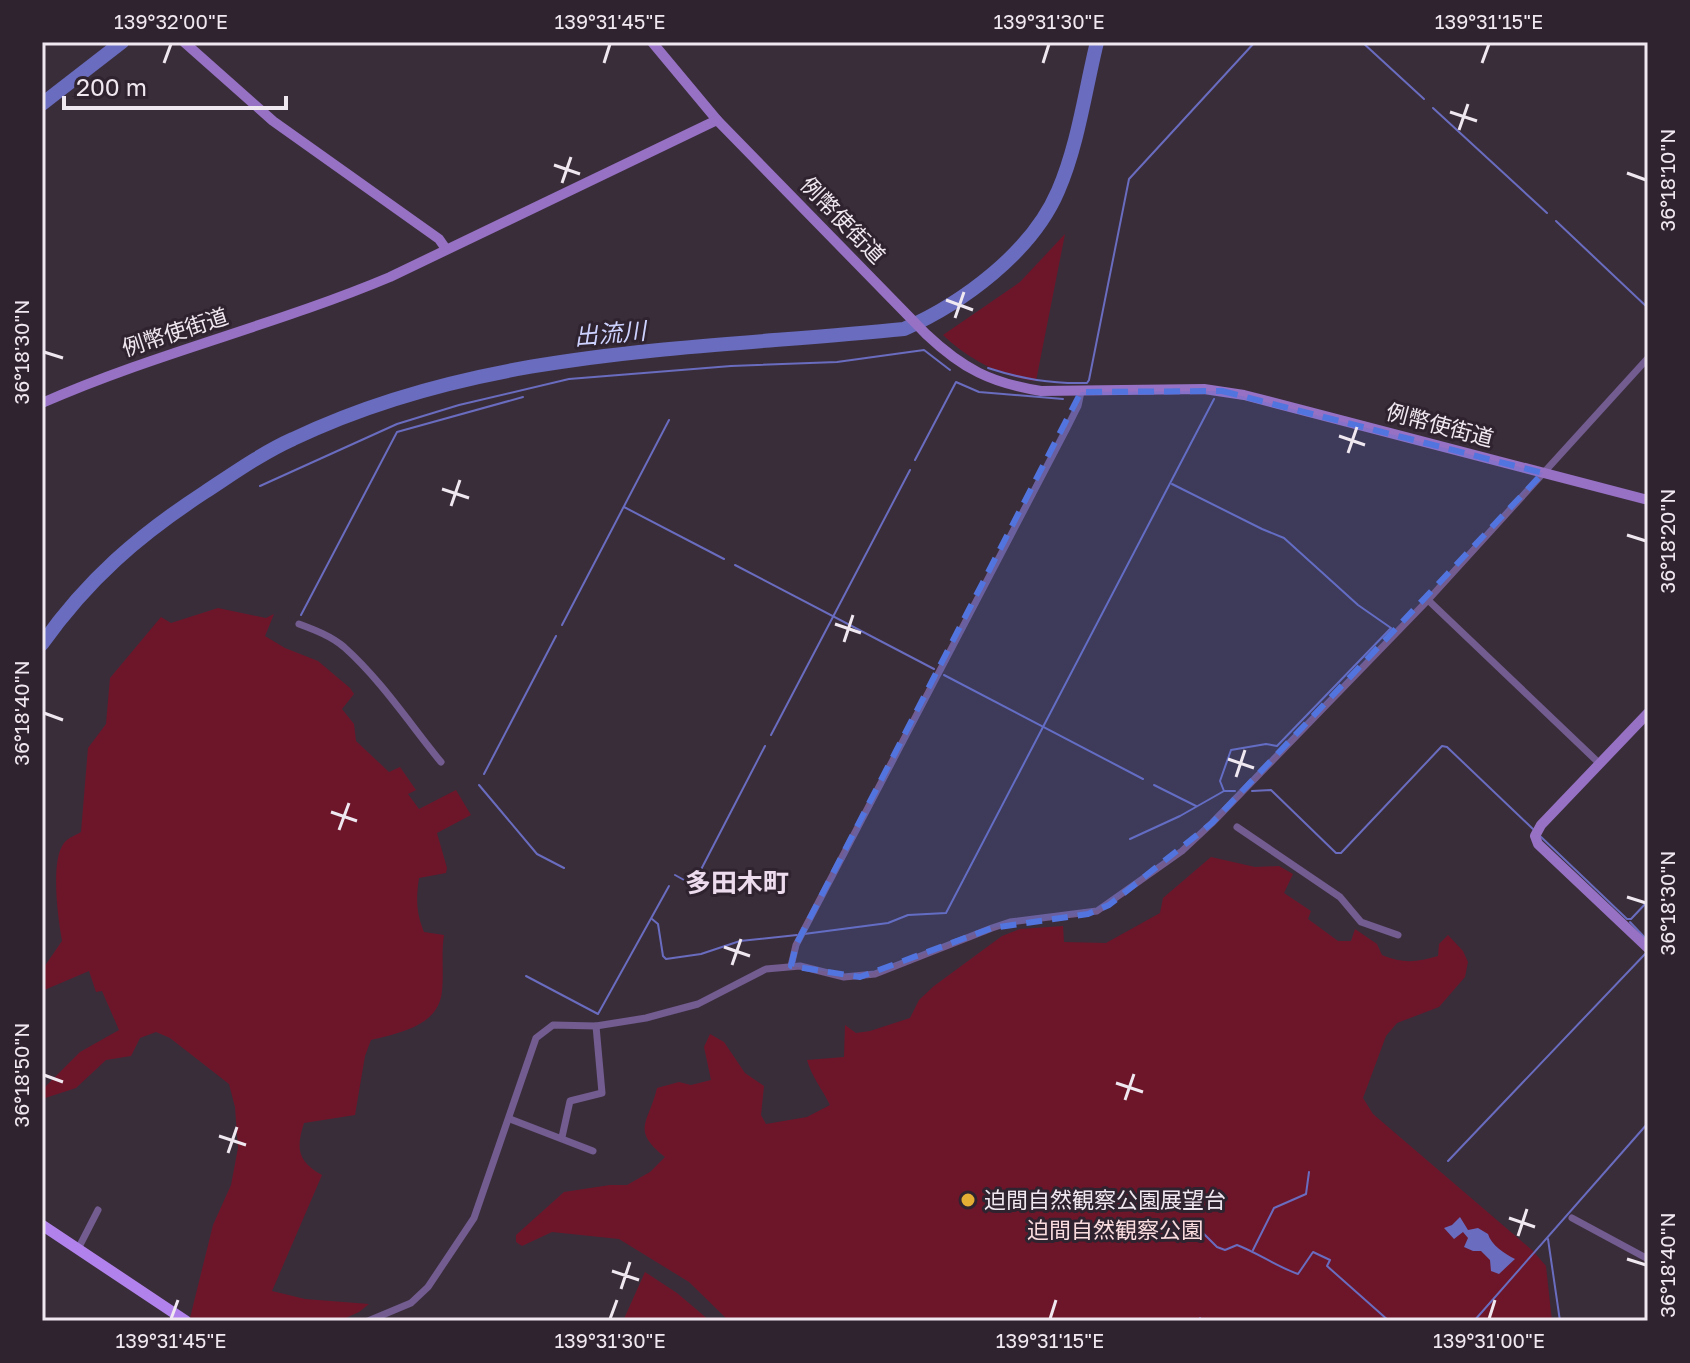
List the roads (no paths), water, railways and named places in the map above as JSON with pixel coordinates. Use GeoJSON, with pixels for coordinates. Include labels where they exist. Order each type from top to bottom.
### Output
{"type":"FeatureCollection","features":[{"type":"Feature","properties":{"kind":"main road"},"geometry":{"type":"LineString","coordinates":[[42,1225],[186,1321]]}},
{"type":"Feature","properties":{"kind":"street"},"geometry":{"type":"LineString","coordinates":[[184,42],[273,121],[439,239],[446,249]]}},
{"type":"Feature","properties":{"kind":"street"},"geometry":{"type":"LineString","coordinates":[[652,42],[717,120]]}},
{"type":"Feature","properties":{"kind":"street","name":"例幣使街道"},"geometry":{"type":"LineString","coordinates":[[42,403],[163,356],[346,296],[717,120],[926,334],[955,360],[991,379],[1041,391],[1172,388],[1222,391],[1648,500]]}},
{"type":"Feature","properties":{"kind":"street"},"geometry":{"type":"LineString","coordinates":[[368,1321],[411,1303],[428,1287],[474,1218],[536,1038],[542,1031],[553,1025],[596,1026],[646,1018],[698,1004],[766,969],[791,966],[860,977],[885,971],[1010,922],[1088,914],[1109,905],[1182,851],[1212,823],[1428,600],[1648,358]]}},
{"type":"Feature","properties":{"kind":"street"},"geometry":{"type":"LineString","coordinates":[[791,966],[796,945],[1067,428],[1081,392]]}},
{"type":"Feature","properties":{"kind":"street"},"geometry":{"type":"LineString","coordinates":[[1428,600],[1600,764]]}},
{"type":"Feature","properties":{"kind":"street"},"geometry":{"type":"LineString","coordinates":[[299,624],[324,634],[344,647],[441,762]]}},
{"type":"Feature","properties":{"kind":"street"},"geometry":{"type":"LineString","coordinates":[[1648,713],[1536,833],[1536,840],[1648,948]]}},
{"type":"Feature","properties":{"kind":"street"},"geometry":{"type":"LineString","coordinates":[[1237,827],[1340,897],[1361,922],[1398,935]]}},
{"type":"Feature","properties":{"kind":"street"},"geometry":{"type":"LineString","coordinates":[[562,1137],[570,1101],[602,1093],[596,1026]]}},
{"type":"Feature","properties":{"kind":"street"},"geometry":{"type":"LineString","coordinates":[[510,1119],[593,1151]]}},
{"type":"Feature","properties":{"kind":"street"},"geometry":{"type":"LineString","coordinates":[[78,1249],[98,1210]]}},
{"type":"Feature","properties":{"kind":"street"},"geometry":{"type":"LineString","coordinates":[[1572,1218],[1648,1259]]}},
{"type":"Feature","properties":{"kind":"waterway"},"geometry":{"type":"LineString","coordinates":[[42,104],[122,42]]}},
{"type":"Feature","properties":{"kind":"waterway","name":"出流川"},"geometry":{"type":"LineString","coordinates":[[42,644],[96,579],[181,508],[270,451],[366,409],[440,386],[516,369],[593,357],[904,329],[949,305],[1013,255],[1046,213],[1071,155],[1097,42]]}},
{"type":"Feature","properties":{"kind":"waterway"},"geometry":{"type":"LineString","coordinates":[[988,368],[1037,380],[1087,383],[1129,179],[1255,42]]}},
{"type":"Feature","properties":{"kind":"waterway"},"geometry":{"type":"LineString","coordinates":[[1362,42],[1424,99]]}},
{"type":"Feature","properties":{"kind":"waterway"},"geometry":{"type":"LineString","coordinates":[[1433,108],[1547,213]]}},
{"type":"Feature","properties":{"kind":"waterway"},"geometry":{"type":"LineString","coordinates":[[1556,221],[1648,308]]}},
{"type":"Feature","properties":{"kind":"waterway"},"geometry":{"type":"LineString","coordinates":[[260,486],[397,424],[459,405],[569,379],[731,366],[837,362],[924,350],[950,370]]}},
{"type":"Feature","properties":{"kind":"waterway"},"geometry":{"type":"LineString","coordinates":[[915,460],[956,382],[979,392],[1063,399]]}},
{"type":"Feature","properties":{"kind":"waterway"},"geometry":{"type":"LineString","coordinates":[[301,615],[397,432],[523,397]]}},
{"type":"Feature","properties":{"kind":"waterway"},"geometry":{"type":"LineString","coordinates":[[804,934],[888,923],[908,915],[946,913],[1214,399]]}},
{"type":"Feature","properties":{"kind":"waterway"},"geometry":{"type":"LineString","coordinates":[[562,625],[669,420]]}},
{"type":"Feature","properties":{"kind":"waterway"},"geometry":{"type":"LineString","coordinates":[[771,735],[910,470]]}},
{"type":"Feature","properties":{"kind":"waterway"},"geometry":{"type":"LineString","coordinates":[[1172,484],[1284,538],[1358,605],[1391,628],[1277,746],[1266,744],[1231,750],[1220,781],[1224,791]]}},
{"type":"Feature","properties":{"kind":"waterway"},"geometry":{"type":"LineString","coordinates":[[624,507],[724,559]]}},
{"type":"Feature","properties":{"kind":"waterway"},"geometry":{"type":"LineString","coordinates":[[735,565],[934,669]]}},
{"type":"Feature","properties":{"kind":"waterway"},"geometry":{"type":"LineString","coordinates":[[484,774],[556,636]]}},
{"type":"Feature","properties":{"kind":"waterway"},"geometry":{"type":"LineString","coordinates":[[944,675],[1143,779]]}},
{"type":"Feature","properties":{"kind":"waterway"},"geometry":{"type":"LineString","coordinates":[[675,875],[693,885],[765,746]]}},
{"type":"Feature","properties":{"kind":"waterway"},"geometry":{"type":"LineString","coordinates":[[1252,791],[1271,790],[1336,853],[1341,853],[1442,746],[1447,747],[1534,830]]}},
{"type":"Feature","properties":{"kind":"waterway"},"geometry":{"type":"LineString","coordinates":[[479,785],[537,854],[564,868]]}},
{"type":"Feature","properties":{"kind":"waterway"},"geometry":{"type":"LineString","coordinates":[[1154,785],[1196,806]]}},
{"type":"Feature","properties":{"kind":"waterway"},"geometry":{"type":"LineString","coordinates":[[1130,839],[1224,791],[1235,791]]}},
{"type":"Feature","properties":{"kind":"waterway"},"geometry":{"type":"LineString","coordinates":[[1539,835],[1627,919],[1631,919],[1648,901]]}},
{"type":"Feature","properties":{"kind":"waterway"},"geometry":{"type":"LineString","coordinates":[[526,976],[598,1014],[669,886]]}},
{"type":"Feature","properties":{"kind":"waterway"},"geometry":{"type":"LineString","coordinates":[[652,919],[658,924],[666,959],[701,954],[740,941],[797,935]]}},
{"type":"Feature","properties":{"kind":"waterway"},"geometry":{"type":"LineString","coordinates":[[1630,922],[1648,941]]}},
{"type":"Feature","properties":{"kind":"waterway"},"geometry":{"type":"LineString","coordinates":[[1448,1161],[1646,953]]}},
{"type":"Feature","properties":{"kind":"waterway"},"geometry":{"type":"LineString","coordinates":[[1474,1321],[1648,1123]]}},
{"type":"Feature","properties":{"kind":"waterway"},"geometry":{"type":"LineString","coordinates":[[1253,1250],[1274,1208],[1306,1194],[1309,1172]]}},
{"type":"Feature","properties":{"kind":"waterway"},"geometry":{"type":"LineString","coordinates":[[1187,1230],[1199,1229],[1217,1247],[1225,1250],[1237,1245],[1298,1274],[1313,1252],[1330,1260],[1327,1266],[1389,1321]]}},
{"type":"Feature","properties":{"kind":"waterway"},"geometry":{"type":"LineString","coordinates":[[1548,1239],[1560,1321]]}},
{"type":"Feature","properties":{"kind":"place","name":"迫間自然観察公園展望台"},"geometry":{"type":"Point","coordinates":[968,1200]}},
{"type":"Feature","properties":{"kind":"district","name":"多田木町"},"geometry":{"type":"Point","coordinates":[737,883]}},
{"type":"Feature","properties":{"kind":"park label","name":"迫間自然観察公園"},"geometry":{"type":"Point","coordinates":[1115,1230]}}]}
